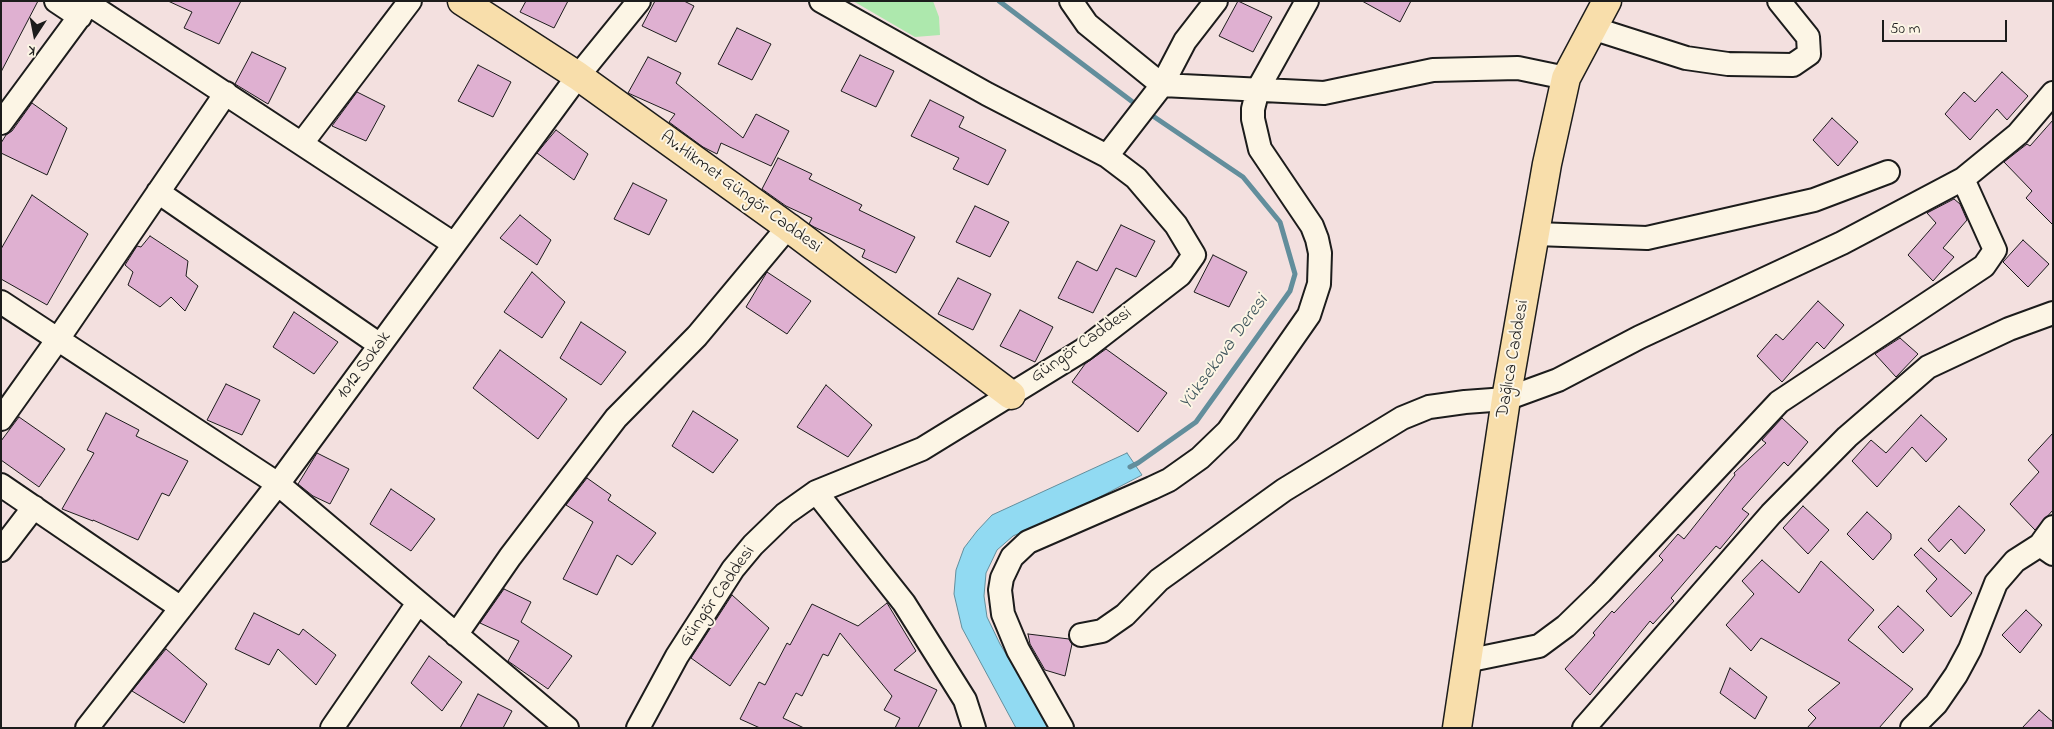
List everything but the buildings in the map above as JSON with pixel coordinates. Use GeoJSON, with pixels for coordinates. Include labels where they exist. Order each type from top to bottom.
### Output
{"type":"FeatureCollection","features":[{"type":"Feature","properties":{"kind":"main road","name":"Av.Hikmet Güngör Caddesi"},"geometry":{"type":"LineString","coordinates":[[462,1],[578,76],[788,226],[1011,395]]}},
{"type":"Feature","properties":{"kind":"main road","name":"Dağlıca Caddesi"},"geometry":{"type":"LineString","coordinates":[[1457,728],[1506,399],[1547,164],[1566,78],[1607,1]]}},
{"type":"Feature","properties":{"kind":"street"},"geometry":{"type":"LineString","coordinates":[[56,1],[87,7],[226,94],[454,244]]}},
{"type":"Feature","properties":{"kind":"street"},"geometry":{"type":"LineString","coordinates":[[302,144],[410,1]]}},
{"type":"Feature","properties":{"kind":"street","name":"1012 Sokak"},"geometry":{"type":"LineString","coordinates":[[87,728],[278,484],[578,76],[639,1]]}},
{"type":"Feature","properties":{"kind":"street","name":"Güngör Caddesi"},"geometry":{"type":"LineString","coordinates":[[638,728],[677,656],[733,569],[753,545],[785,514],[816,492],[922,450],[1011,395],[1091,344],[1180,275],[1194,255],[1176,225],[1136,178],[1107,156],[987,94],[821,1]]}},
{"type":"Feature","properties":{"kind":"street"},"geometry":{"type":"LineString","coordinates":[[1071,1],[1086,24],[1162,86],[1258,89],[1324,94],[1433,70],[1518,68],[1566,78]]}},
{"type":"Feature","properties":{"kind":"street"},"geometry":{"type":"LineString","coordinates":[[1107,156],[1162,86],[1185,41],[1216,1]]}},
{"type":"Feature","properties":{"kind":"street"},"geometry":{"type":"LineString","coordinates":[[1062,728],[1018,650],[1003,614],[1000,590],[1002,578],[1012,557],[1028,542],[1169,480],[1200,458],[1215,445],[1240,415],[1310,314],[1316,300],[1321,268],[1317,239],[1312,226],[1266,158],[1256,139],[1253,119],[1258,89],[1307,1]]}},
{"type":"Feature","properties":{"kind":"street"},"geometry":{"type":"LineString","coordinates":[[1592,28],[1686,58],[1728,64],[1793,65],[1809,54],[1808,38],[1779,1]]}},
{"type":"Feature","properties":{"kind":"street"},"geometry":{"type":"LineString","coordinates":[[1,124],[87,7]]}},
{"type":"Feature","properties":{"kind":"street"},"geometry":{"type":"LineString","coordinates":[[1081,635],[1102,631],[1125,615],[1159,580],[1284,490],[1402,418],[1429,407],[1506,399],[1558,380],[1640,337],[1842,243],[1963,179],[2018,134],[2053,93]]}},
{"type":"Feature","properties":{"kind":"street"},"geometry":{"type":"LineString","coordinates":[[1,419],[226,94]]}},
{"type":"Feature","properties":{"kind":"street"},"geometry":{"type":"LineString","coordinates":[[1536,234],[1648,238],[1814,200],[1888,172]]}},
{"type":"Feature","properties":{"kind":"street"},"geometry":{"type":"LineString","coordinates":[[1466,661],[1539,646],[1566,626],[1601,592],[1779,402],[1984,266],[1995,250],[1963,179]]}},
{"type":"Feature","properties":{"kind":"street"},"geometry":{"type":"LineString","coordinates":[[158,192],[380,345]]}},
{"type":"Feature","properties":{"kind":"street"},"geometry":{"type":"LineString","coordinates":[[456,635],[516,550],[616,418],[697,336],[788,226]]}},
{"type":"Feature","properties":{"kind":"street"},"geometry":{"type":"LineString","coordinates":[[1,302],[278,484],[567,728]]}},
{"type":"Feature","properties":{"kind":"street"},"geometry":{"type":"LineString","coordinates":[[1584,728],[1764,521],[1847,437],[1928,367],[2009,329],[2053,313]]}},
{"type":"Feature","properties":{"kind":"street"},"geometry":{"type":"LineString","coordinates":[[1,485],[181,608]]}},
{"type":"Feature","properties":{"kind":"street"},"geometry":{"type":"LineString","coordinates":[[816,492],[904,603],[965,700],[974,728]]}},
{"type":"Feature","properties":{"kind":"street"},"geometry":{"type":"LineString","coordinates":[[1,550],[34,507]]}},
{"type":"Feature","properties":{"kind":"street"},"geometry":{"type":"LineString","coordinates":[[1912,728],[1936,704],[1956,675],[1970,649],[1996,584],[2016,561],[2046,550],[2053,527]]}},
{"type":"Feature","properties":{"kind":"street"},"geometry":{"type":"LineString","coordinates":[[332,728],[418,603]]}},
{"type":"Feature","properties":{"kind":"green space"},"geometry":{"type":"Polygon","coordinates":[[[853,1],[933,1],[939,17],[940,35],[915,37],[853,1]]]}},
{"type":"Feature","properties":{"kind":"water"},"geometry":{"type":"Polygon","coordinates":[[[1127,453],[1142,475],[1092,501],[1013,536],[997,550],[986,573],[984,596],[987,617],[1000,644],[1050,728],[1016,728],[962,628],[954,594],[956,570],[964,548],[992,515],[1127,453]]]}},
{"type":"Feature","properties":{"kind":"waterway","name":"Yüksekova Deresi"},"geometry":{"type":"LineString","coordinates":[[999,1],[1138,106]]}},
{"type":"Feature","properties":{"kind":"waterway","name":"Yüksekova Deresi"},"geometry":{"type":"LineString","coordinates":[[1130,467],[1196,422],[1290,291],[1295,274],[1280,222],[1243,177],[1147,112]]}}]}
